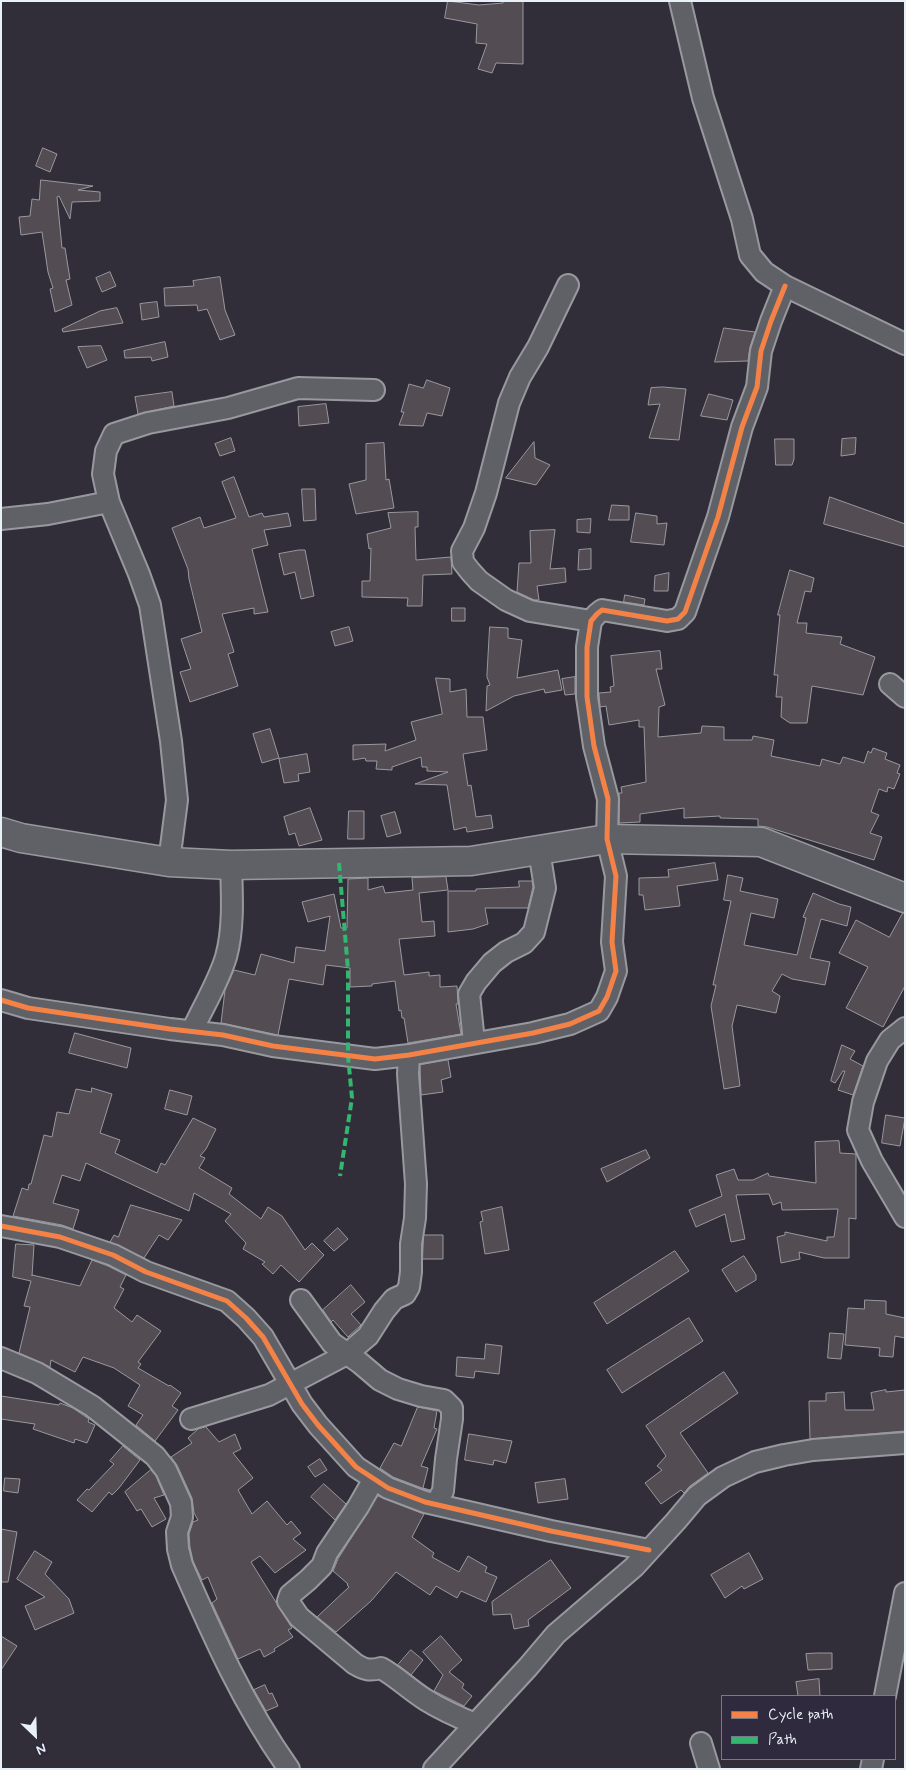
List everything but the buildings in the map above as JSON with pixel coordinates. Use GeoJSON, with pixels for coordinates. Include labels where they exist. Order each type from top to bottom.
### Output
{"type":"FeatureCollection","features":[{"type":"Feature","properties":{"kind":"main road"},"geometry":{"type":"LineString","coordinates":[[1,832],[21,838],[169,862],[231,865],[471,861],[607,839],[762,842],[905,898]]}},
{"type":"Feature","properties":{"kind":"street"},"geometry":{"type":"LineString","coordinates":[[680,1],[703,98],[742,219],[750,255],[764,272],[785,286],[905,344]]}},
{"type":"Feature","properties":{"kind":"street"},"geometry":{"type":"LineString","coordinates":[[568,285],[538,347],[520,377],[509,403],[486,493],[474,528],[462,551],[463,562],[470,571],[479,581],[506,600],[530,611],[591,621]]}},
{"type":"Feature","properties":{"kind":"street"},"geometry":{"type":"LineString","coordinates":[[1,1000],[28,1008],[222,1035],[273,1046],[375,1059],[409,1055],[533,1033],[570,1024],[599,1011],[607,997],[616,971],[612,942],[616,876],[607,839],[608,799],[594,746],[587,697],[587,647],[591,621],[602,610],[667,621],[678,619],[685,612],[718,517],[742,427],[757,387],[761,351],[785,286]]}},
{"type":"Feature","properties":{"kind":"street"},"geometry":{"type":"LineString","coordinates":[[169,862],[177,800],[171,741],[150,605],[109,502],[103,474],[106,451],[114,434],[148,422],[228,408],[298,388],[374,390]]}},
{"type":"Feature","properties":{"kind":"street"},"geometry":{"type":"LineString","coordinates":[[1,519],[48,514],[109,502]]}},
{"type":"Feature","properties":{"kind":"street"},"geometry":{"type":"LineString","coordinates":[[474,1042],[473,1016],[469,994],[476,982],[492,963],[506,952],[524,943],[534,932],[545,888],[539,850]]}},
{"type":"Feature","properties":{"kind":"street"},"geometry":{"type":"LineString","coordinates":[[192,1032],[202,1008],[215,985],[226,957],[231,923],[231,865]]}},
{"type":"Feature","properties":{"kind":"street"},"geometry":{"type":"LineString","coordinates":[[905,1028],[890,1040],[877,1061],[862,1102],[858,1130],[872,1161],[905,1217]]}},
{"type":"Feature","properties":{"kind":"street"},"geometry":{"type":"LineString","coordinates":[[191,1419],[269,1395],[347,1354],[368,1336],[394,1299],[405,1294],[409,1287],[411,1272],[411,1244],[416,1184],[408,1074],[409,1055]]}},
{"type":"Feature","properties":{"kind":"street"},"geometry":{"type":"LineString","coordinates":[[1,1226],[60,1237],[113,1255],[146,1272],[226,1301],[264,1337],[302,1404],[318,1425],[356,1467],[388,1488],[436,1504],[551,1531],[649,1550]]}},
{"type":"Feature","properties":{"kind":"street"},"geometry":{"type":"LineString","coordinates":[[301,1300],[332,1343],[380,1380],[398,1389],[444,1400],[452,1408],[444,1491],[436,1504]]}},
{"type":"Feature","properties":{"kind":"street"},"geometry":{"type":"LineString","coordinates":[[1,1358],[37,1373],[92,1406],[154,1456],[166,1470],[181,1504],[182,1517],[177,1532],[178,1549],[182,1565],[235,1680],[258,1723],[289,1769]]}},
{"type":"Feature","properties":{"kind":"street"},"geometry":{"type":"LineString","coordinates":[[434,1769],[556,1634],[634,1568],[676,1522],[696,1496],[723,1477],[756,1462],[784,1455],[813,1450],[905,1444]]}},
{"type":"Feature","properties":{"kind":"street"},"geometry":{"type":"LineString","coordinates":[[374,1480],[327,1553],[322,1566],[290,1595],[288,1601],[299,1617],[355,1664],[366,1670],[381,1668],[425,1699],[449,1713],[475,1724]]}},
{"type":"Feature","properties":{"kind":"street"},"geometry":{"type":"LineString","coordinates":[[885,1695],[905,1593]]}},
{"type":"Feature","properties":{"kind":"street"},"geometry":{"type":"LineString","coordinates":[[701,1743],[709,1769]]}},
{"type":"Feature","properties":{"kind":"marked path"},"geometry":{"type":"LineString","coordinates":[[339,863],[348,970],[348,1056],[352,1098],[340,1176]]}},
{"type":"Feature","properties":{"kind":"cycle path"},"geometry":{"type":"LineString","coordinates":[[1,1000],[28,1008],[223,1035],[273,1046],[375,1059],[409,1055],[533,1033],[570,1024],[599,1011],[607,997],[616,971],[612,942],[616,876],[607,839],[608,799],[594,746],[587,697],[587,647],[591,621],[602,610],[667,621],[678,619],[685,612],[718,517],[742,427],[757,387],[761,351],[785,286]]}},
{"type":"Feature","properties":{"kind":"cycle path"},"geometry":{"type":"LineString","coordinates":[[1,1226],[60,1237],[113,1255],[146,1272],[227,1301],[263,1337],[302,1404],[318,1425],[356,1467],[388,1488],[425,1502],[551,1531],[649,1550]]}}]}
